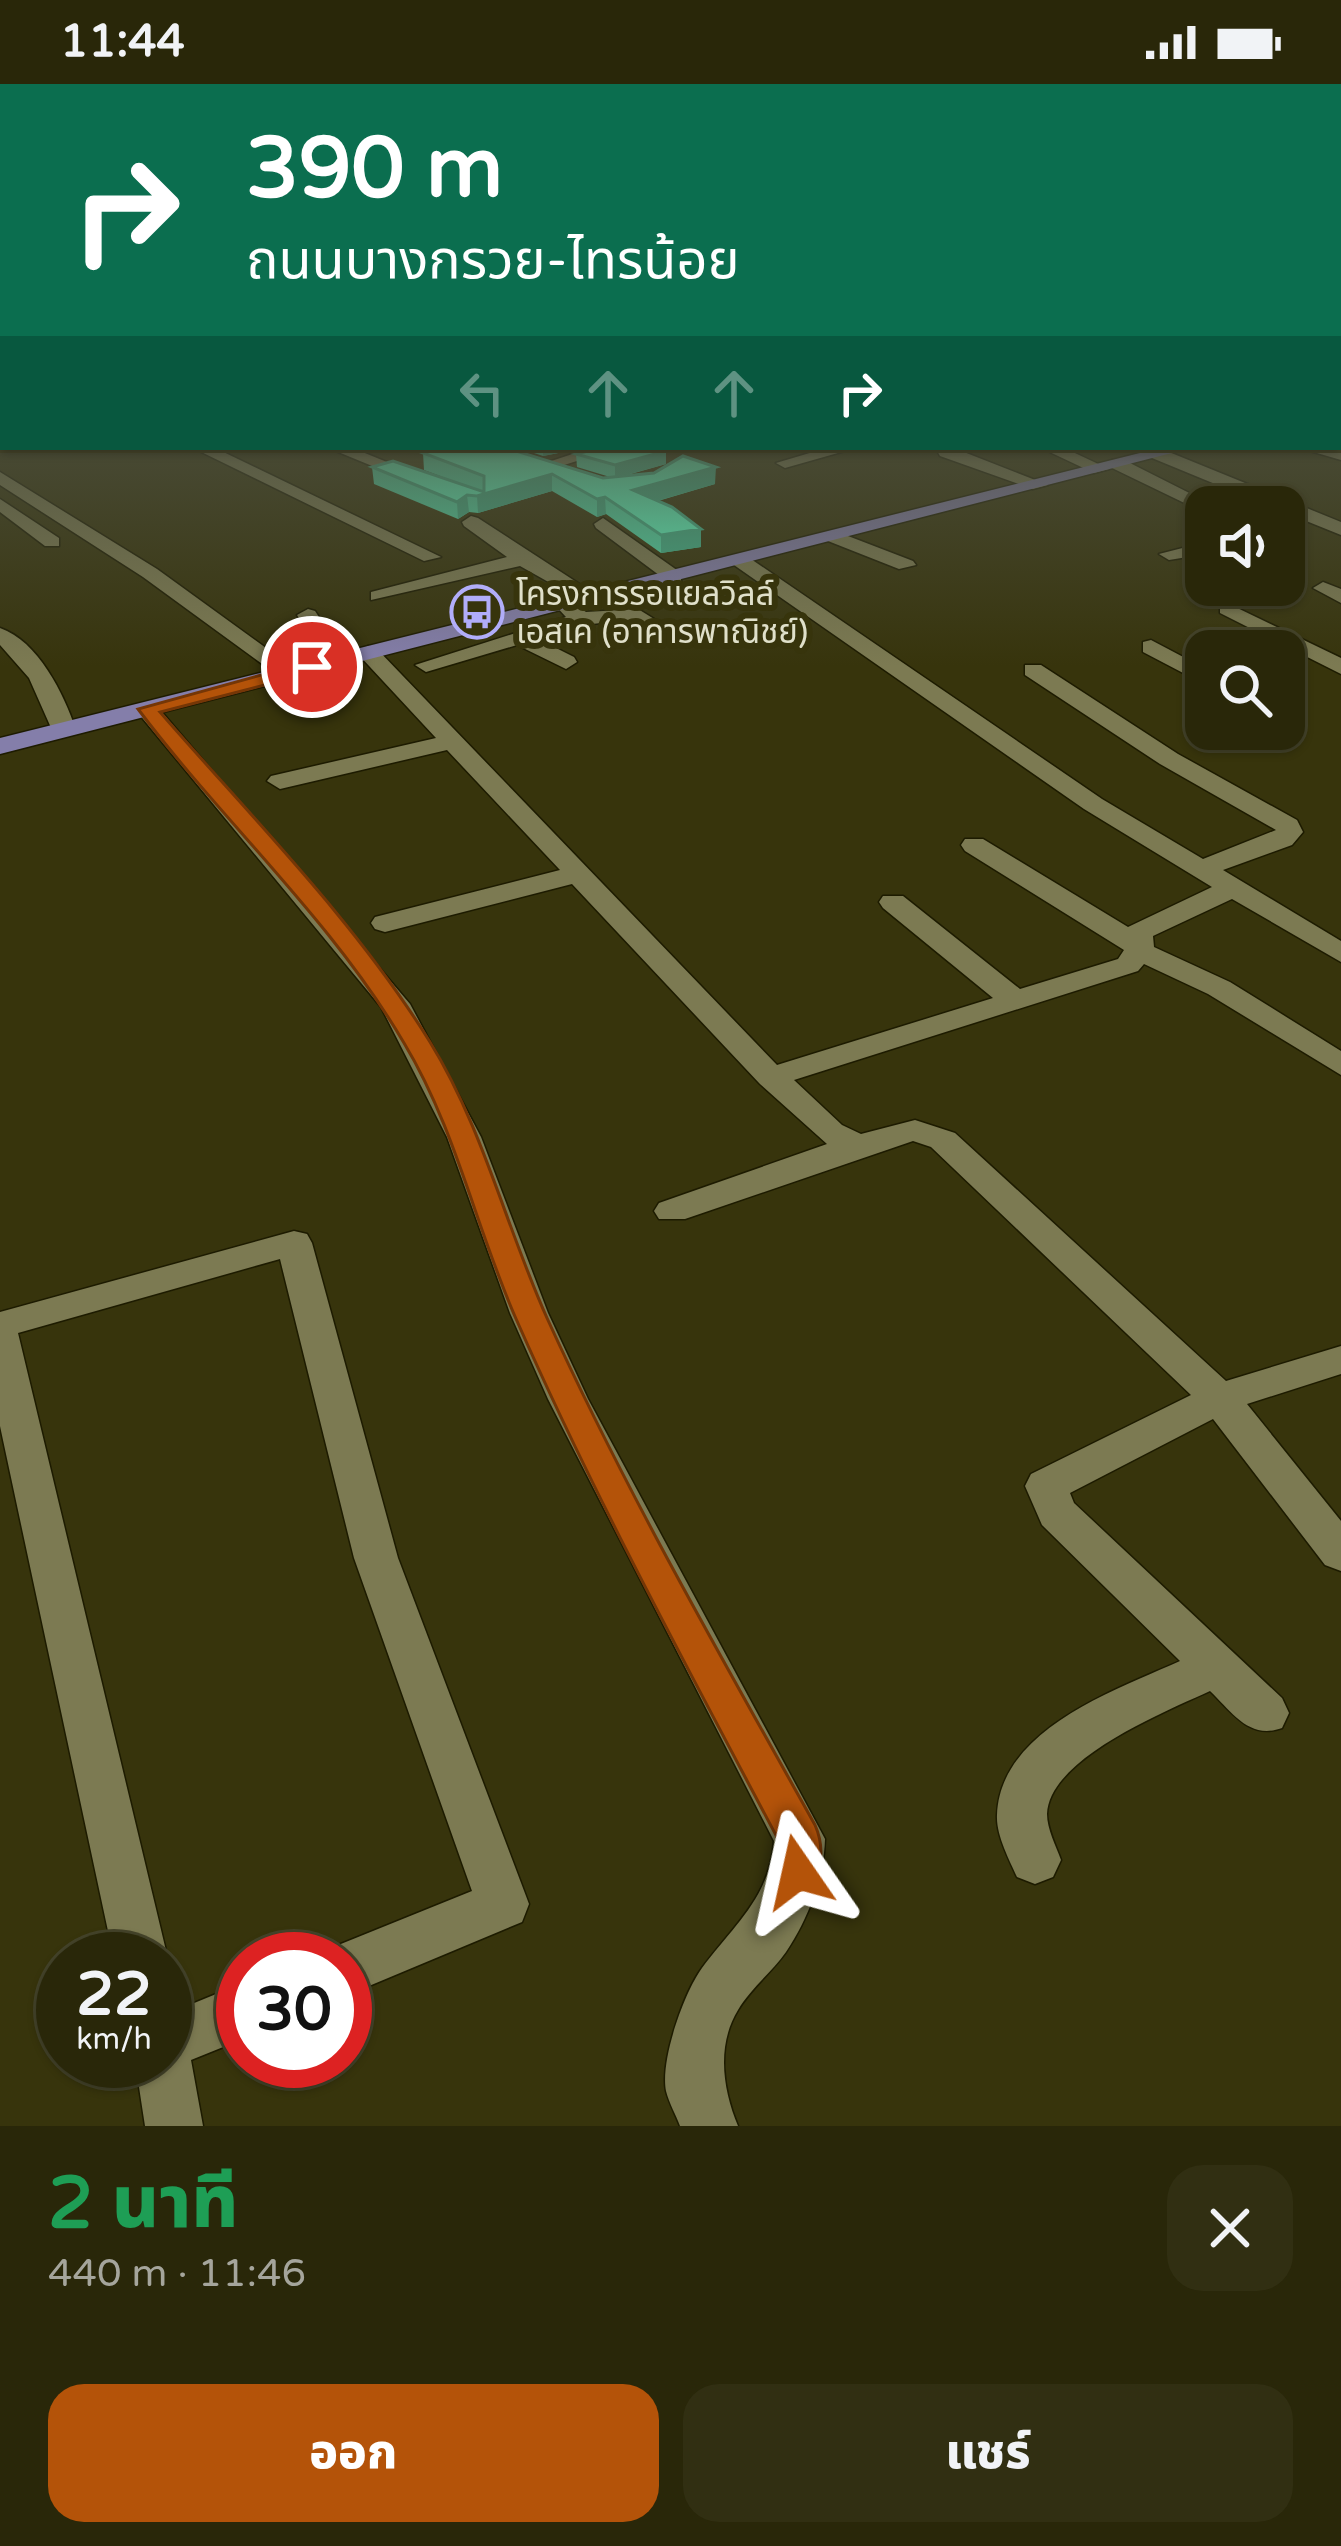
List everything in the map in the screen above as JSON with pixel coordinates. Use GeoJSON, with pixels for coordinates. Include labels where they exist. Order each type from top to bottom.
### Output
{"type":"FeatureCollection","features":[{"type":"Feature","properties":{"kind":"main road"},"geometry":{"type":"LineString","coordinates":[[0,746],[472,627],[579,607],[674,577],[1077,475]]}},
{"type":"Feature","properties":{"kind":"street"},"geometry":{"type":"LineString","coordinates":[[259,475],[431,557]]}},
{"type":"Feature","properties":{"kind":"street"},"geometry":{"type":"LineString","coordinates":[[409,475],[435,485]]}},
{"type":"Feature","properties":{"kind":"street"},"geometry":{"type":"LineString","coordinates":[[568,475],[582,480]]}},
{"type":"Feature","properties":{"kind":"street"},"geometry":{"type":"LineString","coordinates":[[1012,475],[1039,485]]}},
{"type":"Feature","properties":{"kind":"street"},"geometry":{"type":"LineString","coordinates":[[1130,475],[1185,498]]}},
{"type":"Feature","properties":{"kind":"street"},"geometry":{"type":"LineString","coordinates":[[1210,475],[1341,529]]}},
{"type":"Feature","properties":{"kind":"street"},"geometry":{"type":"LineString","coordinates":[[0,477],[150,573],[288,672]]}},
{"type":"Feature","properties":{"kind":"street"},"geometry":{"type":"LineString","coordinates":[[2,506],[52,542]]}},
{"type":"Feature","properties":{"kind":"street"},"geometry":{"type":"LineString","coordinates":[[471,522],[579,607],[631,614],[656,627]]}},
{"type":"Feature","properties":{"kind":"street"},"geometry":{"type":"LineString","coordinates":[[604,524],[674,577]]}},
{"type":"Feature","properties":{"kind":"street"},"geometry":{"type":"LineString","coordinates":[[835,537],[906,565]]}},
{"type":"Feature","properties":{"kind":"street"},"geometry":{"type":"LineString","coordinates":[[1169,554],[1185,551]]}},
{"type":"Feature","properties":{"kind":"street"},"geometry":{"type":"LineString","coordinates":[[378,596],[523,559]]}},
{"type":"Feature","properties":{"kind":"street"},"geometry":{"type":"LineString","coordinates":[[741,561],[1093,804],[1229,890],[1341,953]]}},
{"type":"Feature","properties":{"kind":"street"},"geometry":{"type":"LineString","coordinates":[[426,665],[521,638],[579,607]]}},
{"type":"Feature","properties":{"kind":"street"},"geometry":{"type":"LineString","coordinates":[[1227,609],[1260,630]]}},
{"type":"Feature","properties":{"kind":"street"},"geometry":{"type":"LineString","coordinates":[[308,615],[451,742],[771,1077],[830,1132],[856,1145]]}},
{"type":"Feature","properties":{"kind":"street"},"geometry":{"type":"LineString","coordinates":[[472,627],[497,646]]}},
{"type":"Feature","properties":{"kind":"street"},"geometry":{"type":"LineString","coordinates":[[0,634],[26,658],[55,702],[64,730]]}},
{"type":"Feature","properties":{"kind":"street"},"geometry":{"type":"LineString","coordinates":[[521,638],[566,662]]}},
{"type":"Feature","properties":{"kind":"street"},"geometry":{"type":"LineString","coordinates":[[1305,648],[1341,640]]}},
{"type":"Feature","properties":{"kind":"street"},"geometry":{"type":"LineString","coordinates":[[1151,647],[1185,664]]}},
{"type":"Feature","properties":{"kind":"street"},"geometry":{"type":"LineString","coordinates":[[1305,655],[1341,668]]}},
{"type":"Feature","properties":{"kind":"street"},"geometry":{"type":"LineString","coordinates":[[1033,670],[1168,760],[1288,826],[1282,839],[1198,870]]}},
{"type":"Feature","properties":{"kind":"street"},"geometry":{"type":"LineString","coordinates":[[1160,684],[1185,678]]}},
{"type":"Feature","properties":{"kind":"street"},"geometry":{"type":"LineString","coordinates":[[147,709],[366,966],[407,1024],[464,1137],[529,1313],[568,1399],[674,1608],[800,1839],[798,1872],[768,1932],[719,1990],[701,2032],[694,2090],[709,2126]]}},
{"type":"Feature","properties":{"kind":"street"},"geometry":{"type":"LineString","coordinates":[[280,781],[451,742]]}},
{"type":"Feature","properties":{"kind":"street"},"geometry":{"type":"LineString","coordinates":[[974,845],[1139,949],[1219,988],[1341,1065]]}},
{"type":"Feature","properties":{"kind":"street"},"geometry":{"type":"LineString","coordinates":[[385,923],[578,874]]}},
{"type":"Feature","properties":{"kind":"street"},"geometry":{"type":"LineString","coordinates":[[771,1077],[1128,964],[1139,949],[1139,932],[1229,890]]}},
{"type":"Feature","properties":{"kind":"street"},"geometry":{"type":"LineString","coordinates":[[893,902],[1017,1002]]}},
{"type":"Feature","properties":{"kind":"street"},"geometry":{"type":"LineString","coordinates":[[1303,931],[1341,917]]}},
{"type":"Feature","properties":{"kind":"street"},"geometry":{"type":"LineString","coordinates":[[672,1211],[856,1145],[915,1130],[944,1140],[1219,1398],[1341,1553]]}},
{"type":"Feature","properties":{"kind":"street"},"geometry":{"type":"LineString","coordinates":[[0,1325],[294,1243],[376,1558],[503,1904],[372,1958]]}},
{"type":"Feature","properties":{"kind":"street"},"geometry":{"type":"LineString","coordinates":[[0,1336],[135,1932]]}},
{"type":"Feature","properties":{"kind":"street"},"geometry":{"type":"LineString","coordinates":[[1265,1713],[1057,1513],[1046,1486],[1219,1398],[1341,1360]]}},
{"type":"Feature","properties":{"kind":"street"},"geometry":{"type":"LineString","coordinates":[[1035,1860],[1022,1815],[1028,1787],[1053,1755],[1088,1730],[1216,1666]]}},
{"type":"Feature","properties":{"kind":"street"},"geometry":{"type":"LineString","coordinates":[[168,2088],[174,2126]]}},
{"type":"Feature","properties":{"kind":"building"},"geometry":{"type":"Polygon","coordinates":[[[392,475],[435,475],[484,492],[484,476],[548,475],[477,496],[467,495],[457,502],[392,475]]]}},
{"type":"Feature","properties":{"kind":"building"},"geometry":{"type":"Polygon","coordinates":[[[554,475],[686,475],[633,490],[672,507],[701,529],[661,535],[605,497],[597,499],[554,475]]]}},
{"type":"Feature","properties":{"kind":"place","name":"โครงการรอแยลวิลล์ เอสเค (อาคารพาณิชย์)"},"geometry":{"type":"Point","coordinates":[477,612]}},
{"type":"Feature","properties":{"kind":"route"},"geometry":{"type":"LineString","coordinates":[[312,667],[147,709],[366,966],[419,1045],[464,1137],[529,1313],[568,1399],[664,1589],[800,1839],[798,1872]]}}]}
